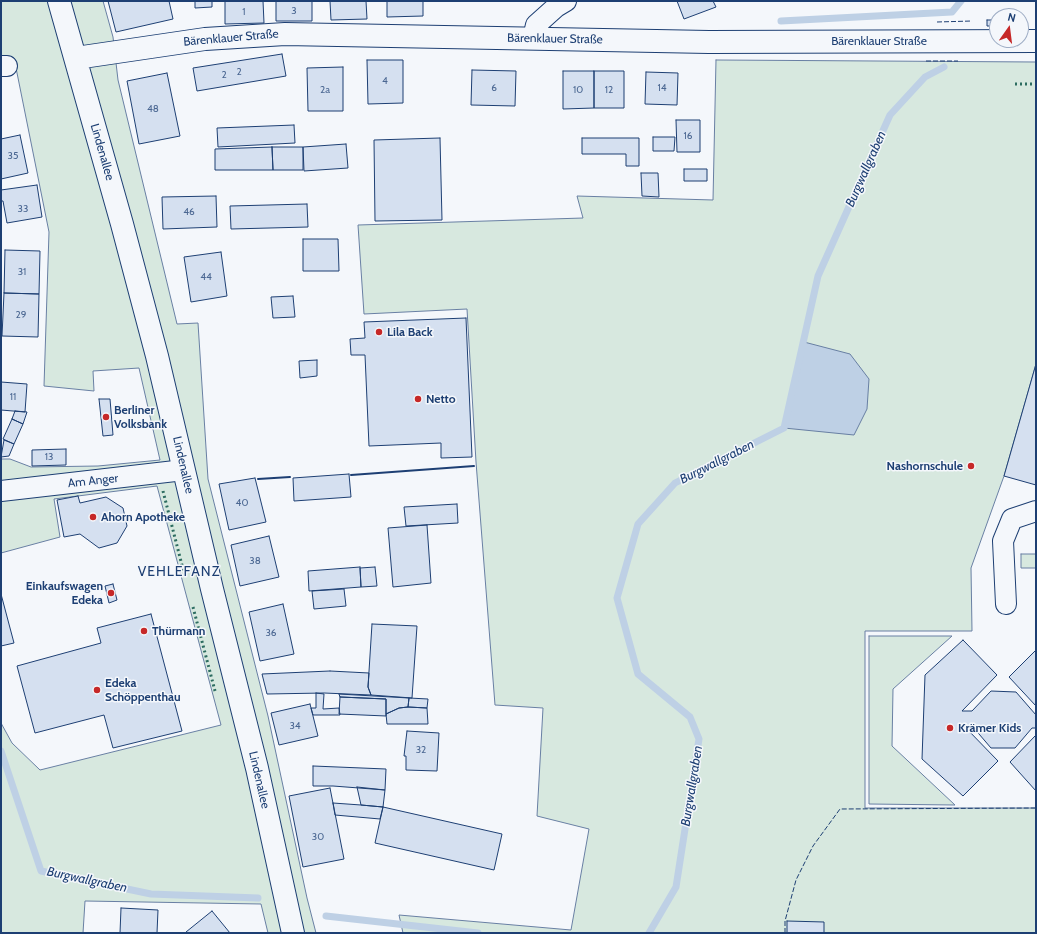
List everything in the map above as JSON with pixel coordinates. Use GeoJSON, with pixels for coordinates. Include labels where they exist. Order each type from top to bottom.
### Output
{"type":"FeatureCollection","features":[{"type":"Feature","properties":{"kind":"main road","name":"Lindenallee"},"geometry":{"type":"LineString","coordinates":[[59,1],[144,306],[258,776],[293,933]]}},
{"type":"Feature","properties":{"kind":"main road","name":"Bärenklauer Straße"},"geometry":{"type":"LineString","coordinates":[[76,58],[205,39],[284,34],[709,42],[1036,41]]}},
{"type":"Feature","properties":{"kind":"street"},"geometry":{"type":"LineString","coordinates":[[533,38],[536,25],[556,7],[566,1]]}},
{"type":"Feature","properties":{"kind":"street","name":"Am Anger"},"geometry":{"type":"LineString","coordinates":[[1,490],[184,470]]}},
{"type":"Feature","properties":{"kind":"street"},"geometry":{"type":"LineString","coordinates":[[1006,604],[1003,541],[1012,519],[1032,511],[1036,511]]}},
{"type":"Feature","properties":{"kind":"shaded area"},"geometry":{"type":"Polygon","coordinates":[[[1,1],[103,1],[113,37],[118,80],[177,324],[198,323],[208,479],[268,716],[307,898],[316,933],[268,933],[261,904],[85,901],[83,933],[1,933],[1,723],[12,743],[40,770],[221,725],[157,486],[54,499],[60,537],[1,553],[1,459],[10,459],[31,467],[98,466],[160,460],[139,368],[93,371],[94,391],[44,386],[49,232],[14,58],[1,58],[1,1]]]}},
{"type":"Feature","properties":{"kind":"shaded area"},"geometry":{"type":"Polygon","coordinates":[[[716,60],[1036,62],[1036,364],[1004,476],[971,568],[972,631],[865,631],[865,808],[1036,808],[1036,933],[403,933],[399,915],[571,930],[589,829],[537,816],[543,708],[495,705],[476,462],[467,309],[364,314],[358,225],[583,218],[577,196],[713,200],[716,60]]]}},
{"type":"Feature","properties":{"kind":"shaded area"},"geometry":{"type":"Polygon","coordinates":[[[1021,554],[1036,554],[1036,568],[1021,568],[1021,554]]]}},
{"type":"Feature","properties":{"kind":"shaded area"},"geometry":{"type":"Polygon","coordinates":[[[869,636],[952,636],[893,689],[892,746],[955,805],[869,804],[869,636]]]}},
{"type":"Feature","properties":{"kind":"water"},"geometry":{"type":"Polygon","coordinates":[[[804,342],[850,354],[869,379],[867,409],[854,435],[784,428],[804,342]]]}},
{"type":"Feature","properties":{"kind":"building"},"geometry":{"type":"Polygon","coordinates":[[[108,1],[169,1],[173,19],[116,32],[108,1]]]}},
{"type":"Feature","properties":{"kind":"building"},"geometry":{"type":"Polygon","coordinates":[[[195,1],[212,1],[212,7],[195,8],[195,1]]]}},
{"type":"Feature","properties":{"kind":"building"},"geometry":{"type":"Polygon","coordinates":[[[225,1],[263,1],[264,23],[225,24],[225,1]]]}},
{"type":"Feature","properties":{"kind":"building"},"geometry":{"type":"Polygon","coordinates":[[[276,1],[312,1],[312,21],[276,21],[276,1]]]}},
{"type":"Feature","properties":{"kind":"building"},"geometry":{"type":"Polygon","coordinates":[[[330,1],[366,1],[367,19],[331,20],[330,1]]]}},
{"type":"Feature","properties":{"kind":"building"},"geometry":{"type":"Polygon","coordinates":[[[387,1],[423,1],[423,16],[387,17],[387,1]]]}},
{"type":"Feature","properties":{"kind":"building"},"geometry":{"type":"Polygon","coordinates":[[[677,1],[713,1],[716,7],[684,19],[677,1]]]}},
{"type":"Feature","properties":{"kind":"building"},"geometry":{"type":"Polygon","coordinates":[[[987,20],[989,20],[989,26],[987,26],[987,20]]]}},
{"type":"Feature","properties":{"kind":"building"},"geometry":{"type":"Polygon","coordinates":[[[282,54],[286,76],[197,91],[193,68],[282,54]]]}},
{"type":"Feature","properties":{"kind":"building"},"geometry":{"type":"Polygon","coordinates":[[[367,60],[403,60],[403,103],[368,104],[367,60]]]}},
{"type":"Feature","properties":{"kind":"building"},"geometry":{"type":"Polygon","coordinates":[[[343,67],[343,111],[308,111],[307,68],[343,67]]]}},
{"type":"Feature","properties":{"kind":"building"},"geometry":{"type":"Polygon","coordinates":[[[472,70],[516,71],[515,106],[471,105],[472,70]]]}},
{"type":"Feature","properties":{"kind":"building"},"geometry":{"type":"Polygon","coordinates":[[[563,71],[594,71],[594,108],[563,109],[563,71]]]}},
{"type":"Feature","properties":{"kind":"building"},"geometry":{"type":"Polygon","coordinates":[[[594,71],[624,71],[624,108],[594,108],[594,71]]]}},
{"type":"Feature","properties":{"kind":"building"},"geometry":{"type":"Polygon","coordinates":[[[646,72],[678,73],[677,105],[645,104],[646,72]]]}},
{"type":"Feature","properties":{"kind":"building"},"geometry":{"type":"Polygon","coordinates":[[[167,73],[180,136],[139,144],[127,81],[167,73]]]}},
{"type":"Feature","properties":{"kind":"building"},"geometry":{"type":"Polygon","coordinates":[[[676,120],[700,120],[700,152],[677,152],[676,120]]]}},
{"type":"Feature","properties":{"kind":"building"},"geometry":{"type":"Polygon","coordinates":[[[294,125],[295,143],[218,147],[217,128],[294,125]]]}},
{"type":"Feature","properties":{"kind":"building"},"geometry":{"type":"Polygon","coordinates":[[[20,135],[28,173],[1,179],[1,139],[20,135]]]}},
{"type":"Feature","properties":{"kind":"building"},"geometry":{"type":"Polygon","coordinates":[[[653,137],[675,137],[674,151],[653,151],[653,137]]]}},
{"type":"Feature","properties":{"kind":"building"},"geometry":{"type":"Polygon","coordinates":[[[440,138],[442,220],[375,221],[374,140],[440,138]]]}},
{"type":"Feature","properties":{"kind":"building"},"geometry":{"type":"Polygon","coordinates":[[[582,138],[639,138],[639,166],[626,166],[626,154],[582,154],[582,138]]]}},
{"type":"Feature","properties":{"kind":"building"},"geometry":{"type":"Polygon","coordinates":[[[346,144],[348,168],[304,171],[303,147],[346,144]]]}},
{"type":"Feature","properties":{"kind":"building"},"geometry":{"type":"Polygon","coordinates":[[[272,147],[273,170],[215,170],[215,149],[272,147]]]}},
{"type":"Feature","properties":{"kind":"building"},"geometry":{"type":"Polygon","coordinates":[[[272,147],[303,147],[303,170],[273,170],[272,147]]]}},
{"type":"Feature","properties":{"kind":"building"},"geometry":{"type":"Polygon","coordinates":[[[684,169],[707,169],[707,181],[684,181],[684,169]]]}},
{"type":"Feature","properties":{"kind":"building"},"geometry":{"type":"Polygon","coordinates":[[[641,173],[658,173],[659,197],[642,196],[641,173]]]}},
{"type":"Feature","properties":{"kind":"building"},"geometry":{"type":"Polygon","coordinates":[[[37,185],[42,217],[7,223],[3,201],[1,201],[1,190],[37,185]]]}},
{"type":"Feature","properties":{"kind":"building"},"geometry":{"type":"Polygon","coordinates":[[[216,196],[217,227],[163,229],[162,197],[216,196]]]}},
{"type":"Feature","properties":{"kind":"building"},"geometry":{"type":"Polygon","coordinates":[[[307,204],[308,227],[231,229],[230,206],[307,204]]]}},
{"type":"Feature","properties":{"kind":"building"},"geometry":{"type":"Polygon","coordinates":[[[303,239],[338,239],[339,271],[303,271],[303,239]]]}},
{"type":"Feature","properties":{"kind":"building"},"geometry":{"type":"Polygon","coordinates":[[[5,250],[40,251],[39,294],[4,293],[5,250]]]}},
{"type":"Feature","properties":{"kind":"building"},"geometry":{"type":"Polygon","coordinates":[[[221,252],[227,296],[191,302],[184,257],[221,252]]]}},
{"type":"Feature","properties":{"kind":"building"},"geometry":{"type":"Polygon","coordinates":[[[4,293],[39,294],[38,337],[2,336],[4,293]]]}},
{"type":"Feature","properties":{"kind":"building"},"geometry":{"type":"Polygon","coordinates":[[[293,296],[295,317],[273,318],[271,297],[293,296]]]}},
{"type":"Feature","properties":{"kind":"building","name":"Netto"},"geometry":{"type":"Polygon","coordinates":[[[466,318],[472,457],[441,458],[441,443],[369,446],[365,355],[351,355],[350,339],[365,338],[364,322],[466,318]]]}},
{"type":"Feature","properties":{"kind":"building"},"geometry":{"type":"Polygon","coordinates":[[[317,360],[317,376],[300,378],[299,361],[317,360]]]}},
{"type":"Feature","properties":{"kind":"building"},"geometry":{"type":"Polygon","coordinates":[[[1036,364],[1036,485],[1004,476],[1036,364]]]}},
{"type":"Feature","properties":{"kind":"building"},"geometry":{"type":"Polygon","coordinates":[[[1,382],[27,384],[25,412],[1,410],[1,382]]]}},
{"type":"Feature","properties":{"kind":"building","name":"Berliner Volksbank"},"geometry":{"type":"Polygon","coordinates":[[[99,399],[110,399],[113,435],[103,436],[99,399]]]}},
{"type":"Feature","properties":{"kind":"building"},"geometry":{"type":"Polygon","coordinates":[[[15,411],[27,412],[23,424],[12,419],[15,411]]]}},
{"type":"Feature","properties":{"kind":"building"},"geometry":{"type":"Polygon","coordinates":[[[12,419],[23,424],[14,444],[3,439],[12,419]]]}},
{"type":"Feature","properties":{"kind":"building"},"geometry":{"type":"Polygon","coordinates":[[[4,440],[14,444],[9,456],[1,457],[4,440]]]}},
{"type":"Feature","properties":{"kind":"building"},"geometry":{"type":"Polygon","coordinates":[[[66,449],[66,465],[32,466],[32,450],[66,449]]]}},
{"type":"Feature","properties":{"kind":"building"},"geometry":{"type":"Polygon","coordinates":[[[349,474],[351,497],[294,501],[293,478],[349,474]]]}},
{"type":"Feature","properties":{"kind":"building"},"geometry":{"type":"Polygon","coordinates":[[[255,478],[266,522],[229,530],[219,484],[255,478]]]}},
{"type":"Feature","properties":{"kind":"building","name":"Ahorn Apotheke"},"geometry":{"type":"Polygon","coordinates":[[[78,496],[80,503],[106,497],[123,508],[127,526],[117,543],[99,548],[80,534],[64,537],[57,500],[78,496]]]}},
{"type":"Feature","properties":{"kind":"building"},"geometry":{"type":"Polygon","coordinates":[[[457,504],[458,523],[406,526],[404,507],[457,504]]]}},
{"type":"Feature","properties":{"kind":"building"},"geometry":{"type":"Polygon","coordinates":[[[427,525],[431,583],[393,587],[388,528],[427,525]]]}},
{"type":"Feature","properties":{"kind":"building"},"geometry":{"type":"Polygon","coordinates":[[[269,536],[279,577],[240,586],[231,545],[269,536]]]}},
{"type":"Feature","properties":{"kind":"building"},"geometry":{"type":"Polygon","coordinates":[[[360,567],[361,587],[309,591],[308,571],[360,567]]]}},
{"type":"Feature","properties":{"kind":"building"},"geometry":{"type":"Polygon","coordinates":[[[375,567],[377,586],[361,587],[360,568],[375,567]]]}},
{"type":"Feature","properties":{"kind":"building","name":"Einkaufswagen Edeka"},"geometry":{"type":"Polygon","coordinates":[[[113,584],[117,600],[109,603],[105,586],[113,584]]]}},
{"type":"Feature","properties":{"kind":"building"},"geometry":{"type":"Polygon","coordinates":[[[344,589],[346,606],[314,609],[312,591],[344,589]]]}},
{"type":"Feature","properties":{"kind":"building"},"geometry":{"type":"Polygon","coordinates":[[[1,594],[14,643],[1,646],[1,594]]]}},
{"type":"Feature","properties":{"kind":"building"},"geometry":{"type":"Polygon","coordinates":[[[283,604],[294,654],[260,661],[249,612],[283,604]]]}},
{"type":"Feature","properties":{"kind":"building","name":"Edeka Schöppenthau"},"geometry":{"type":"Polygon","coordinates":[[[151,614],[182,731],[113,748],[104,715],[35,733],[17,666],[101,643],[97,628],[151,614]]]}},
{"type":"Feature","properties":{"kind":"building"},"geometry":{"type":"Polygon","coordinates":[[[372,624],[417,626],[412,698],[371,695],[368,687],[372,624]]]}},
{"type":"Feature","properties":{"kind":"building"},"geometry":{"type":"Polygon","coordinates":[[[963,640],[997,675],[962,711],[972,711],[991,691],[1016,692],[1036,715],[1036,728],[1032,728],[1015,748],[991,748],[973,727],[965,727],[998,761],[963,796],[922,759],[925,675],[963,640]]]}},
{"type":"Feature","properties":{"kind":"building"},"geometry":{"type":"Polygon","coordinates":[[[1036,650],[1036,706],[1009,677],[1036,650]]]}},
{"type":"Feature","properties":{"kind":"building"},"geometry":{"type":"Polygon","coordinates":[[[330,671],[369,673],[368,687],[371,695],[324,693],[267,694],[262,674],[330,671]]]}},
{"type":"Feature","properties":{"kind":"building"},"geometry":{"type":"Polygon","coordinates":[[[316,693],[324,694],[323,709],[339,708],[340,715],[313,715],[311,708],[316,708],[316,693]]]}},
{"type":"Feature","properties":{"kind":"building"},"geometry":{"type":"Polygon","coordinates":[[[339,694],[409,698],[408,707],[399,708],[386,714],[386,699],[340,697],[339,694]]]}},
{"type":"Feature","properties":{"kind":"building"},"geometry":{"type":"Polygon","coordinates":[[[340,697],[386,699],[386,716],[339,714],[340,697]]]}},
{"type":"Feature","properties":{"kind":"building"},"geometry":{"type":"Polygon","coordinates":[[[409,698],[428,699],[427,708],[408,707],[409,698]]]}},
{"type":"Feature","properties":{"kind":"building"},"geometry":{"type":"Polygon","coordinates":[[[310,704],[318,736],[279,745],[271,713],[310,704]]]}},
{"type":"Feature","properties":{"kind":"building"},"geometry":{"type":"Polygon","coordinates":[[[399,708],[427,708],[428,724],[387,724],[386,714],[399,708]]]}},
{"type":"Feature","properties":{"kind":"building"},"geometry":{"type":"Polygon","coordinates":[[[407,731],[439,733],[437,771],[406,770],[406,756],[404,756],[407,731]]]}},
{"type":"Feature","properties":{"kind":"building"},"geometry":{"type":"Polygon","coordinates":[[[1036,735],[1036,791],[1010,762],[1036,735]]]}},
{"type":"Feature","properties":{"kind":"building"},"geometry":{"type":"Polygon","coordinates":[[[313,766],[386,769],[385,790],[313,786],[313,766]]]}},
{"type":"Feature","properties":{"kind":"building"},"geometry":{"type":"Polygon","coordinates":[[[357,787],[385,790],[383,807],[361,805],[357,787]]]}},
{"type":"Feature","properties":{"kind":"building"},"geometry":{"type":"Polygon","coordinates":[[[330,788],[344,859],[303,867],[289,796],[330,788]]]}},
{"type":"Feature","properties":{"kind":"building"},"geometry":{"type":"Polygon","coordinates":[[[333,803],[383,807],[380,819],[335,815],[333,803]]]}},
{"type":"Feature","properties":{"kind":"building"},"geometry":{"type":"Polygon","coordinates":[[[383,807],[502,834],[494,870],[375,843],[383,807]]]}},
{"type":"Feature","properties":{"kind":"building"},"geometry":{"type":"Polygon","coordinates":[[[121,908],[158,910],[157,933],[120,933],[121,908]]]}},
{"type":"Feature","properties":{"kind":"building"},"geometry":{"type":"Polygon","coordinates":[[[212,911],[230,933],[186,932],[212,911]]]}},
{"type":"Feature","properties":{"kind":"building"},"geometry":{"type":"Polygon","coordinates":[[[787,921],[824,922],[824,933],[787,933],[787,921]]]}},
{"type":"Feature","properties":{"kind":"waterway","name":"Burgwallgraben"},"geometry":{"type":"LineString","coordinates":[[781,21],[952,12],[961,1]]}},
{"type":"Feature","properties":{"kind":"waterway","name":"Burgwallgraben"},"geometry":{"type":"LineString","coordinates":[[649,933],[676,887],[699,739],[690,717],[638,674],[617,598],[638,524],[675,483],[784,428],[818,276],[890,115],[925,77],[944,67]]}},
{"type":"Feature","properties":{"kind":"waterway","name":"Burgwallgraben"},"geometry":{"type":"LineString","coordinates":[[1,751],[41,871],[151,894],[258,898]]}},
{"type":"Feature","properties":{"kind":"waterway","name":"Burgwallgraben"},"geometry":{"type":"LineString","coordinates":[[326,916],[478,933]]}},
{"type":"Feature","properties":{"kind":"hedge"},"geometry":{"type":"LineString","coordinates":[[1015,84],[1036,84]]}},
{"type":"Feature","properties":{"kind":"hedge"},"geometry":{"type":"LineString","coordinates":[[163,491],[185,577]]}},
{"type":"Feature","properties":{"kind":"hedge"},"geometry":{"type":"LineString","coordinates":[[193,607],[215,691]]}},
{"type":"Feature","properties":{"kind":"fence"},"geometry":{"type":"LineString","coordinates":[[937,22],[972,21]]}},
{"type":"Feature","properties":{"kind":"fence"},"geometry":{"type":"LineString","coordinates":[[926,61],[958,61]]}},
{"type":"Feature","properties":{"kind":"fence"},"geometry":{"type":"LineString","coordinates":[[785,933],[785,921],[796,880],[813,846],[840,809],[1036,808]]}},
{"type":"Feature","properties":{"kind":"wall"},"geometry":{"type":"LineString","coordinates":[[351,475],[474,466]]}},
{"type":"Feature","properties":{"kind":"wall"},"geometry":{"type":"LineString","coordinates":[[258,479],[290,477]]}},
{"type":"Feature","properties":{"kind":"place","name":"Lila Back"},"geometry":{"type":"Point","coordinates":[379,332]}},
{"type":"Feature","properties":{"kind":"place","name":"Netto"},"geometry":{"type":"Point","coordinates":[418,399]}},
{"type":"Feature","properties":{"kind":"place","name":"Berliner Volksbank"},"geometry":{"type":"Point","coordinates":[106,417]}},
{"type":"Feature","properties":{"kind":"place","name":"Nashornschule"},"geometry":{"type":"Point","coordinates":[971,466]}},
{"type":"Feature","properties":{"kind":"place","name":"Ahorn Apotheke"},"geometry":{"type":"Point","coordinates":[93,517]}},
{"type":"Feature","properties":{"kind":"place","name":"Einkaufswagen Edeka"},"geometry":{"type":"Point","coordinates":[111,593]}},
{"type":"Feature","properties":{"kind":"place","name":"Thürmann"},"geometry":{"type":"Point","coordinates":[144,631]}},
{"type":"Feature","properties":{"kind":"place","name":"Edeka Schöppenthau"},"geometry":{"type":"Point","coordinates":[97,690]}},
{"type":"Feature","properties":{"kind":"place","name":"Krämer Kids"},"geometry":{"type":"Point","coordinates":[950,728]}},
{"type":"Feature","properties":{"kind":"district","name":"VEHLEFANZ"},"geometry":{"type":"Point","coordinates":[179,572]}}]}
